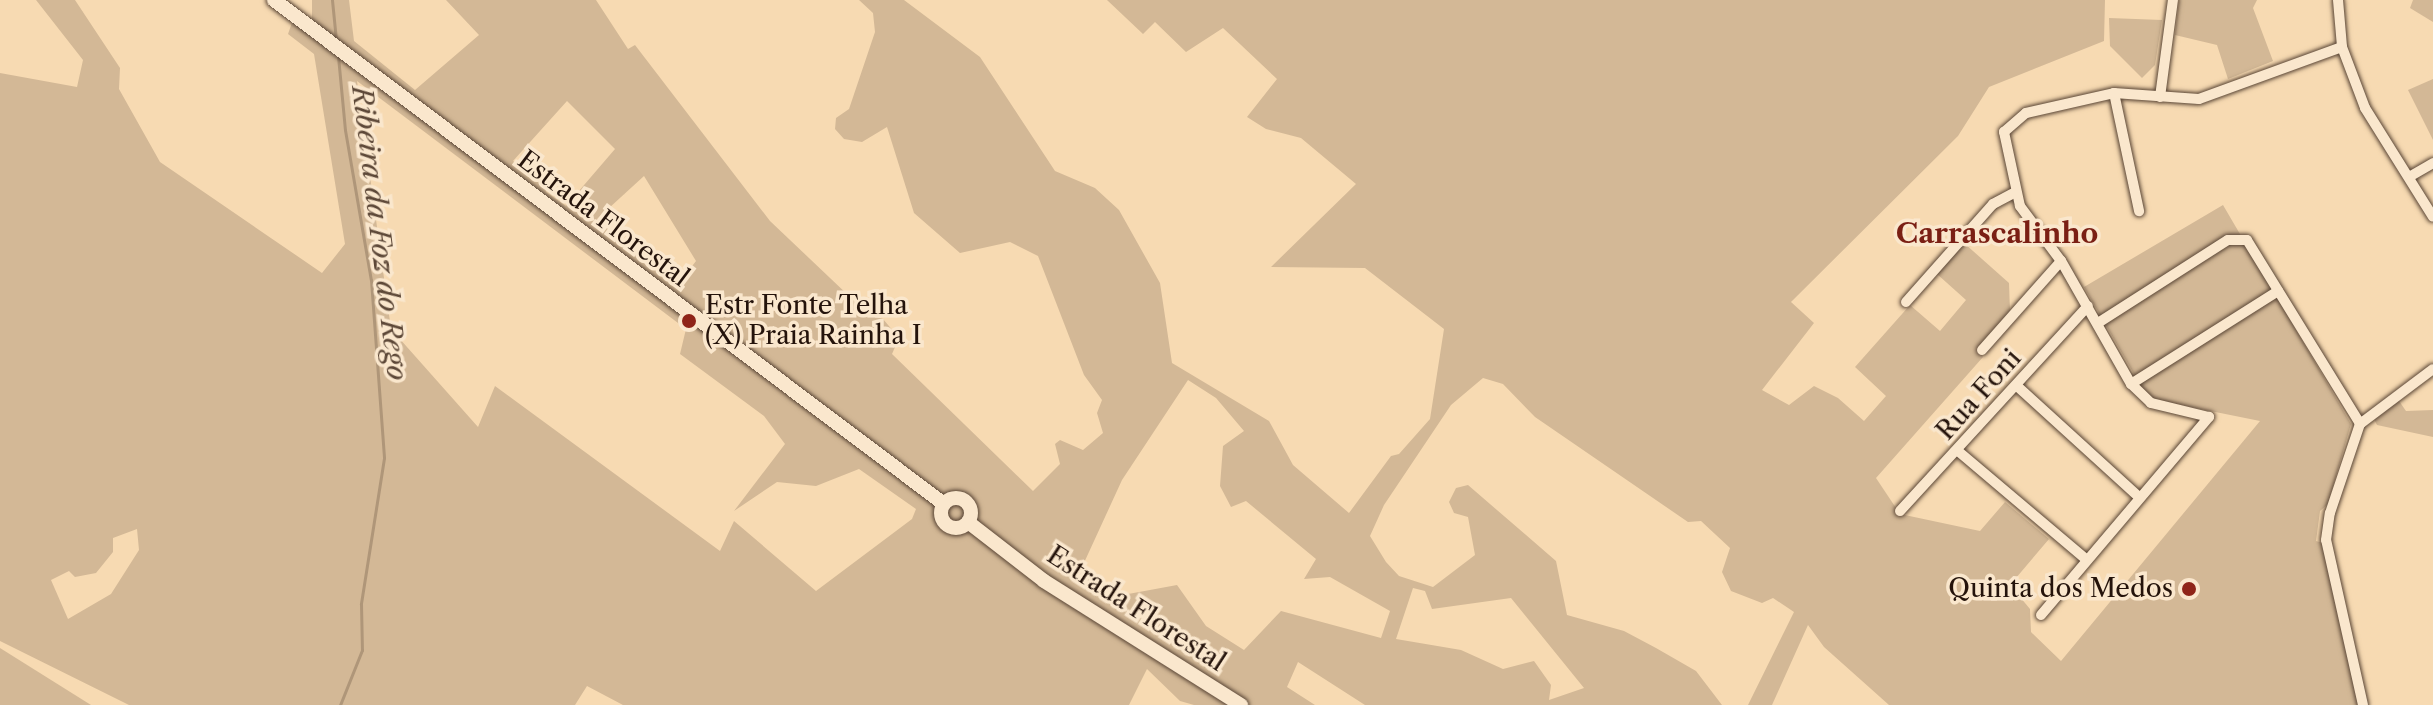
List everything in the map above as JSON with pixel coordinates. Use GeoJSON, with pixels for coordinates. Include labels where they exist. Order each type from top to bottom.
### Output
{"type":"FeatureCollection","features":[{"type":"Feature","properties":{"kind":"main road","name":"Estrada Florestal"},"geometry":{"type":"LineString","coordinates":[[274,0],[944,504],[944,522],[952,527],[968,522],[1044,581],[1241,705]]}},
{"type":"Feature","properties":{"kind":"street"},"geometry":{"type":"LineString","coordinates":[[2160,97],[2173,0]]}},
{"type":"Feature","properties":{"kind":"street"},"geometry":{"type":"LineString","coordinates":[[2338,0],[2342,47],[2365,108],[2433,217]]}},
{"type":"Feature","properties":{"kind":"street"},"geometry":{"type":"LineString","coordinates":[[2041,615],[2209,417],[2151,403],[2131,384],[2061,261],[2014,193],[2003,142],[2008,124],[2036,110],[2114,93],[2199,99],[2342,47]]}},
{"type":"Feature","properties":{"kind":"street"},"geometry":{"type":"LineString","coordinates":[[2114,93],[2139,211]]}},
{"type":"Feature","properties":{"kind":"street"},"geometry":{"type":"LineString","coordinates":[[2409,177],[2433,163]]}},
{"type":"Feature","properties":{"kind":"street"},"geometry":{"type":"LineString","coordinates":[[1906,302],[1993,204],[2014,193]]}},
{"type":"Feature","properties":{"kind":"street"},"geometry":{"type":"LineString","coordinates":[[2098,323],[2228,240],[2247,240],[2360,424]]}},
{"type":"Feature","properties":{"kind":"street"},"geometry":{"type":"LineString","coordinates":[[1982,350],[2061,261]]}},
{"type":"Feature","properties":{"kind":"street"},"geometry":{"type":"LineString","coordinates":[[2131,384],[2278,291]]}},
{"type":"Feature","properties":{"kind":"street","name":"Rua Foni"},"geometry":{"type":"LineString","coordinates":[[1900,511],[2088,306]]}},
{"type":"Feature","properties":{"kind":"street"},"geometry":{"type":"LineString","coordinates":[[2363,705],[2326,540],[2330,513],[2360,424],[2431,374]]}},
{"type":"Feature","properties":{"kind":"street"},"geometry":{"type":"LineString","coordinates":[[2017,386],[2140,498]]}},
{"type":"Feature","properties":{"kind":"street"},"geometry":{"type":"LineString","coordinates":[[1958,451],[2087,560]]}},
{"type":"Feature","properties":{"kind":"shaded area"},"geometry":{"type":"Polygon","coordinates":[[[36,0],[75,0],[120,68],[119,89],[160,162],[322,273],[345,244],[314,54],[288,34],[294,17],[312,30],[312,0],[349,0],[354,41],[415,90],[479,35],[446,0],[596,0],[628,49],[635,45],[770,221],[869,315],[883,319],[899,338],[892,354],[1033,491],[1060,464],[1055,444],[1060,440],[1083,450],[1103,433],[1097,413],[1102,400],[1084,375],[1038,256],[1010,242],[960,253],[914,213],[887,127],[862,142],[844,139],[835,129],[836,118],[849,109],[875,32],[873,13],[859,0],[904,0],[980,57],[1055,171],[1095,188],[1119,210],[1160,283],[1172,363],[1269,421],[1293,465],[1349,513],[1391,456],[1399,454],[1430,419],[1444,329],[1365,268],[1271,267],[1356,184],[1301,138],[1266,129],[1247,117],[1277,79],[1223,28],[1186,52],[1155,22],[1143,34],[1107,0],[2105,0],[2104,41],[1989,87],[1958,136],[1791,302],[1814,323],[1762,390],[1789,405],[1814,386],[1838,398],[1864,421],[1886,396],[1855,367],[1910,305],[1940,331],[1966,300],[1937,274],[1964,243],[2009,283],[2010,312],[1978,348],[1983,357],[1876,478],[1900,514],[1980,531],[2005,502],[2049,539],[2010,585],[2030,609],[2031,632],[2061,661],[2260,421],[2156,400],[2145,393],[2084,287],[2223,205],[2351,424],[2328,504],[2320,511],[2316,541],[2323,543],[2358,705],[1889,705],[1824,647],[1808,625],[1772,705],[1748,705],[1794,612],[1773,598],[1762,603],[1731,591],[1722,572],[1730,548],[1701,521],[1688,522],[1535,417],[1503,384],[1483,378],[1451,405],[1384,505],[1370,536],[1386,562],[1399,576],[1433,587],[1475,555],[1468,517],[1454,513],[1449,502],[1456,488],[1468,485],[1556,561],[1567,615],[1624,631],[1696,671],[1722,705],[1365,705],[1298,662],[1287,687],[1315,705],[1194,705],[1180,701],[1147,669],[1129,705],[623,705],[587,686],[575,705],[129,705],[0,641],[0,73],[77,87],[83,60],[36,0]],[[357,81],[391,329],[478,427],[495,386],[720,551],[734,521],[816,591],[912,519],[916,509],[859,469],[816,486],[777,482],[734,511],[785,444],[764,416],[680,354],[686,329],[357,81]],[[567,101],[513,161],[544,181],[546,192],[566,206],[615,149],[567,101]],[[644,176],[597,219],[670,282],[683,278],[696,261],[644,176]],[[1188,380],[1122,480],[1083,565],[1112,597],[1177,585],[1206,626],[1244,650],[1281,611],[1381,638],[1390,611],[1330,577],[1304,579],[1316,559],[1246,501],[1231,507],[1220,486],[1223,446],[1244,431],[1216,398],[1188,380]],[[137,529],[113,538],[113,552],[96,573],[75,577],[69,571],[51,580],[68,619],[111,594],[139,550],[137,529]],[[1413,588],[1396,639],[1461,650],[1503,669],[1534,661],[1551,685],[1549,700],[1584,688],[1511,598],[1432,609],[1425,591],[1413,588]]]}},
{"type":"Feature","properties":{"kind":"shaded area"},"geometry":{"type":"Polygon","coordinates":[[[2179,0],[2257,0],[2253,8],[2273,61],[2228,79],[2217,45],[2175,35],[2179,0]]]}},
{"type":"Feature","properties":{"kind":"shaded area"},"geometry":{"type":"Polygon","coordinates":[[[2413,0],[2433,0],[2433,22],[2410,8],[2413,0]]]}},
{"type":"Feature","properties":{"kind":"shaded area"},"geometry":{"type":"Polygon","coordinates":[[[2109,18],[2162,20],[2155,65],[2142,78],[2110,46],[2109,18]]]}},
{"type":"Feature","properties":{"kind":"shaded area"},"geometry":{"type":"Polygon","coordinates":[[[2433,79],[2433,140],[2408,90],[2433,79]]]}},
{"type":"Feature","properties":{"kind":"shaded area"},"geometry":{"type":"Polygon","coordinates":[[[2397,398],[2406,411],[2433,410],[2433,437],[2377,425],[2374,419],[2397,398]]]}},
{"type":"Feature","properties":{"kind":"shaded area"},"geometry":{"type":"Polygon","coordinates":[[[0,648],[91,705],[0,705],[0,648]]]}},
{"type":"Feature","properties":{"kind":"waterway","name":"Ribeira da Foz do Rego"},"geometry":{"type":"LineString","coordinates":[[332,0],[336,40]]}},
{"type":"Feature","properties":{"kind":"waterway","name":"Ribeira da Foz do Rego"},"geometry":{"type":"LineString","coordinates":[[338,56],[345,130],[371,280],[384,458],[361,604],[362,650],[340,705]]}},
{"type":"Feature","properties":{"kind":"place","name":"Estr Fonte Telha (X) Praia Rainha I"},"geometry":{"type":"Point","coordinates":[689,321]}},
{"type":"Feature","properties":{"kind":"place","name":"Quinta dos Medos"},"geometry":{"type":"Point","coordinates":[2189,589]}},
{"type":"Feature","properties":{"kind":"district","name":"Carrascalinho"},"geometry":{"type":"Point","coordinates":[1997,233]}}]}
